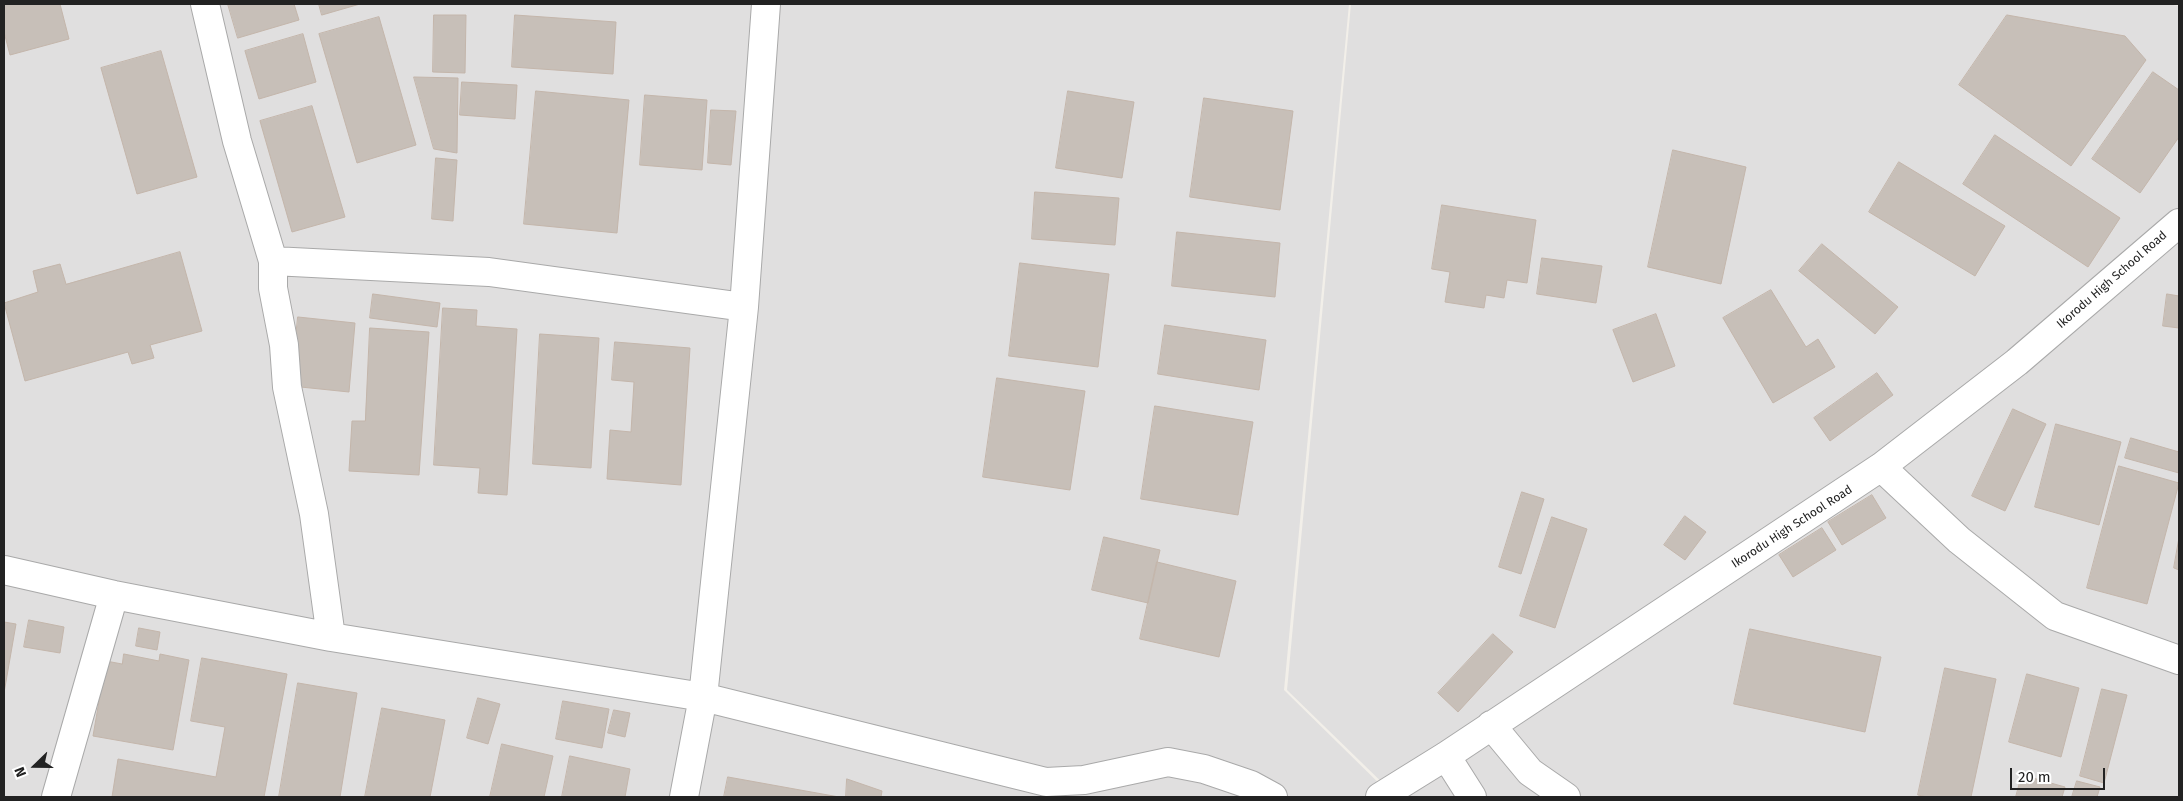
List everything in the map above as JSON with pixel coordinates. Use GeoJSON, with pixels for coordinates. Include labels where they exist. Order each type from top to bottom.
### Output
{"type":"FeatureCollection","features":[{"type":"Feature","properties":{"kind":"street"},"geometry":{"type":"LineString","coordinates":[[205,4],[237,141],[273,261],[273,288],[284,345],[287,387],[314,514],[331,636]]}},
{"type":"Feature","properties":{"kind":"street"},"geometry":{"type":"LineString","coordinates":[[684,797],[703,697],[744,307],[766,4]]}},
{"type":"Feature","properties":{"kind":"street","name":"Ikorodu High School Road"},"geometry":{"type":"LineString","coordinates":[[1380,797],[1446,756],[1881,467],[2017,362],[2179,222]]}},
{"type":"Feature","properties":{"kind":"street"},"geometry":{"type":"LineString","coordinates":[[273,261],[489,272],[744,307]]}},
{"type":"Feature","properties":{"kind":"street"},"geometry":{"type":"LineString","coordinates":[[1881,467],[1959,540],[2055,616],[2179,660]]}},
{"type":"Feature","properties":{"kind":"street"},"geometry":{"type":"LineString","coordinates":[[4,570],[114,595],[331,636],[703,697],[1046,782],[1084,780],[1168,762],[1204,769],[1251,785],[1272,797]]}},
{"type":"Feature","properties":{"kind":"street"},"geometry":{"type":"LineString","coordinates":[[56,797],[114,595]]}},
{"type":"Feature","properties":{"kind":"street"},"geometry":{"type":"LineString","coordinates":[[1491,725],[1530,772],[1566,797]]}},
{"type":"Feature","properties":{"kind":"street"},"geometry":{"type":"LineString","coordinates":[[1446,756],[1472,797]]}},
{"type":"Feature","properties":{"kind":"shaded area"},"geometry":{"type":"Polygon","coordinates":[[[4,4],[1349,4],[1284,690],[1393,797],[4,797],[4,4]]]}},
{"type":"Feature","properties":{"kind":"shaded area"},"geometry":{"type":"Polygon","coordinates":[[[1351,4],[2167,4],[2179,6],[2179,797],[1397,797],[1287,690],[1351,4]]]}},
{"type":"Feature","properties":{"kind":"building"},"geometry":{"type":"Polygon","coordinates":[[[4,4],[60,4],[69,39],[10,55],[4,32],[4,4]]]}},
{"type":"Feature","properties":{"kind":"building"},"geometry":{"type":"Polygon","coordinates":[[[228,4],[294,4],[299,20],[238,38],[228,4]]]}},
{"type":"Feature","properties":{"kind":"building"},"geometry":{"type":"Polygon","coordinates":[[[319,4],[360,4],[322,15],[319,4]]]}},
{"type":"Feature","properties":{"kind":"building"},"geometry":{"type":"Polygon","coordinates":[[[434,15],[466,15],[465,73],[433,72],[434,15]]]}},
{"type":"Feature","properties":{"kind":"building"},"geometry":{"type":"Polygon","coordinates":[[[515,15],[616,22],[613,74],[512,67],[515,15]]]}},
{"type":"Feature","properties":{"kind":"building"},"geometry":{"type":"Polygon","coordinates":[[[2007,15],[2125,36],[2146,60],[2071,166],[1959,85],[2007,15]]]}},
{"type":"Feature","properties":{"kind":"building"},"geometry":{"type":"Polygon","coordinates":[[[379,17],[416,145],[357,163],[319,34],[379,17]]]}},
{"type":"Feature","properties":{"kind":"building"},"geometry":{"type":"Polygon","coordinates":[[[303,34],[316,82],[259,99],[245,51],[303,34]]]}},
{"type":"Feature","properties":{"kind":"building"},"geometry":{"type":"Polygon","coordinates":[[[161,51],[197,177],[137,194],[101,68],[161,51]]]}},
{"type":"Feature","properties":{"kind":"building"},"geometry":{"type":"Polygon","coordinates":[[[2153,72],[2179,90],[2179,137],[2140,193],[2092,159],[2153,72]]]}},
{"type":"Feature","properties":{"kind":"building"},"geometry":{"type":"Polygon","coordinates":[[[414,77],[458,78],[457,153],[434,149],[414,77]]]}},
{"type":"Feature","properties":{"kind":"building"},"geometry":{"type":"Polygon","coordinates":[[[462,82],[517,85],[515,119],[460,115],[462,82]]]}},
{"type":"Feature","properties":{"kind":"building"},"geometry":{"type":"Polygon","coordinates":[[[536,91],[629,100],[617,233],[524,224],[536,91]]]}},
{"type":"Feature","properties":{"kind":"building"},"geometry":{"type":"Polygon","coordinates":[[[1068,91],[1134,102],[1122,178],[1056,168],[1068,91]]]}},
{"type":"Feature","properties":{"kind":"building"},"geometry":{"type":"Polygon","coordinates":[[[645,95],[707,100],[702,170],[640,165],[645,95]]]}},
{"type":"Feature","properties":{"kind":"building"},"geometry":{"type":"Polygon","coordinates":[[[1204,98],[1293,111],[1280,210],[1190,197],[1204,98]]]}},
{"type":"Feature","properties":{"kind":"building"},"geometry":{"type":"Polygon","coordinates":[[[312,106],[345,217],[292,232],[260,121],[312,106]]]}},
{"type":"Feature","properties":{"kind":"building"},"geometry":{"type":"Polygon","coordinates":[[[711,110],[736,111],[731,165],[708,163],[711,110]]]}},
{"type":"Feature","properties":{"kind":"building"},"geometry":{"type":"Polygon","coordinates":[[[1995,135],[2120,218],[2088,267],[1963,184],[1995,135]]]}},
{"type":"Feature","properties":{"kind":"building"},"geometry":{"type":"Polygon","coordinates":[[[1673,150],[1746,167],[1721,284],[1648,267],[1673,150]]]}},
{"type":"Feature","properties":{"kind":"building"},"geometry":{"type":"Polygon","coordinates":[[[436,158],[457,160],[453,221],[432,219],[436,158]]]}},
{"type":"Feature","properties":{"kind":"building"},"geometry":{"type":"Polygon","coordinates":[[[1899,162],[2005,226],[1975,276],[1869,212],[1899,162]]]}},
{"type":"Feature","properties":{"kind":"building"},"geometry":{"type":"Polygon","coordinates":[[[1035,192],[1119,198],[1115,245],[1032,239],[1035,192]]]}},
{"type":"Feature","properties":{"kind":"building"},"geometry":{"type":"Polygon","coordinates":[[[1442,205],[1536,220],[1527,283],[1507,280],[1504,298],[1486,295],[1484,308],[1445,302],[1450,272],[1432,269],[1442,205]]]}},
{"type":"Feature","properties":{"kind":"building"},"geometry":{"type":"Polygon","coordinates":[[[1177,232],[1280,243],[1275,297],[1172,286],[1177,232]]]}},
{"type":"Feature","properties":{"kind":"building"},"geometry":{"type":"Polygon","coordinates":[[[1822,244],[1898,307],[1875,334],[1799,271],[1822,244]]]}},
{"type":"Feature","properties":{"kind":"building"},"geometry":{"type":"Polygon","coordinates":[[[180,252],[202,331],[150,345],[154,358],[132,364],[128,352],[25,381],[4,303],[38,292],[33,271],[60,264],[66,284],[180,252]]]}},
{"type":"Feature","properties":{"kind":"building"},"geometry":{"type":"Polygon","coordinates":[[[1542,258],[1602,266],[1596,303],[1537,294],[1542,258]]]}},
{"type":"Feature","properties":{"kind":"building"},"geometry":{"type":"Polygon","coordinates":[[[1020,263],[1109,274],[1098,367],[1009,356],[1020,263]]]}},
{"type":"Feature","properties":{"kind":"building"},"geometry":{"type":"Polygon","coordinates":[[[1771,290],[1806,347],[1818,339],[1835,367],[1773,403],[1723,318],[1771,290]]]}},
{"type":"Feature","properties":{"kind":"building"},"geometry":{"type":"Polygon","coordinates":[[[373,294],[440,303],[437,327],[370,318],[373,294]]]}},
{"type":"Feature","properties":{"kind":"building"},"geometry":{"type":"Polygon","coordinates":[[[2167,294],[2179,296],[2179,328],[2163,326],[2167,294]]]}},
{"type":"Feature","properties":{"kind":"building"},"geometry":{"type":"Polygon","coordinates":[[[443,308],[477,310],[476,326],[517,329],[507,495],[478,493],[480,468],[434,465],[443,308]]]}},
{"type":"Feature","properties":{"kind":"building"},"geometry":{"type":"Polygon","coordinates":[[[1656,314],[1675,366],[1633,382],[1613,330],[1656,314]]]}},
{"type":"Feature","properties":{"kind":"building"},"geometry":{"type":"Polygon","coordinates":[[[298,317],[355,323],[349,392],[291,386],[298,317]]]}},
{"type":"Feature","properties":{"kind":"building"},"geometry":{"type":"Polygon","coordinates":[[[1165,325],[1266,340],[1259,390],[1158,374],[1165,325]]]}},
{"type":"Feature","properties":{"kind":"building"},"geometry":{"type":"Polygon","coordinates":[[[370,328],[429,332],[419,475],[349,471],[352,421],[365,421],[370,328]]]}},
{"type":"Feature","properties":{"kind":"building"},"geometry":{"type":"Polygon","coordinates":[[[540,334],[599,338],[591,468],[533,464],[540,334]]]}},
{"type":"Feature","properties":{"kind":"building"},"geometry":{"type":"Polygon","coordinates":[[[615,342],[690,348],[681,485],[607,479],[610,430],[631,432],[634,382],[612,380],[615,342]]]}},
{"type":"Feature","properties":{"kind":"building"},"geometry":{"type":"Polygon","coordinates":[[[1877,373],[1893,395],[1830,441],[1814,418],[1877,373]]]}},
{"type":"Feature","properties":{"kind":"building"},"geometry":{"type":"Polygon","coordinates":[[[997,378],[1085,391],[1070,490],[983,477],[997,378]]]}},
{"type":"Feature","properties":{"kind":"building"},"geometry":{"type":"Polygon","coordinates":[[[1155,406],[1253,422],[1238,515],[1141,499],[1155,406]]]}},
{"type":"Feature","properties":{"kind":"building"},"geometry":{"type":"Polygon","coordinates":[[[2013,409],[2046,424],[2005,511],[1972,496],[2013,409]]]}},
{"type":"Feature","properties":{"kind":"building"},"geometry":{"type":"Polygon","coordinates":[[[2056,424],[2121,442],[2099,525],[2035,507],[2056,424]]]}},
{"type":"Feature","properties":{"kind":"building"},"geometry":{"type":"Polygon","coordinates":[[[2131,438],[2179,452],[2179,473],[2125,458],[2131,438]]]}},
{"type":"Feature","properties":{"kind":"building"},"geometry":{"type":"Polygon","coordinates":[[[2119,466],[2179,483],[2147,604],[2087,588],[2119,466]]]}},
{"type":"Feature","properties":{"kind":"building"},"geometry":{"type":"Polygon","coordinates":[[[1522,492],[1544,499],[1521,574],[1499,567],[1522,492]]]}},
{"type":"Feature","properties":{"kind":"building"},"geometry":{"type":"Polygon","coordinates":[[[1872,495],[1886,518],[1842,545],[1828,522],[1872,495]]]}},
{"type":"Feature","properties":{"kind":"building"},"geometry":{"type":"Polygon","coordinates":[[[1685,516],[1706,532],[1685,560],[1664,545],[1685,516]]]}},
{"type":"Feature","properties":{"kind":"building"},"geometry":{"type":"Polygon","coordinates":[[[1552,517],[1587,529],[1555,628],[1520,616],[1552,517]]]}},
{"type":"Feature","properties":{"kind":"building"},"geometry":{"type":"Polygon","coordinates":[[[1822,528],[1836,550],[1793,577],[1779,555],[1822,528]]]}},
{"type":"Feature","properties":{"kind":"building"},"geometry":{"type":"Polygon","coordinates":[[[1104,537],[1160,550],[1148,603],[1092,590],[1104,537]]]}},
{"type":"Feature","properties":{"kind":"building"},"geometry":{"type":"Polygon","coordinates":[[[2179,538],[2179,570],[2174,568],[2179,538]]]}},
{"type":"Feature","properties":{"kind":"building"},"geometry":{"type":"Polygon","coordinates":[[[1157,562],[1236,581],[1219,657],[1140,639],[1157,562]]]}},
{"type":"Feature","properties":{"kind":"building"},"geometry":{"type":"Polygon","coordinates":[[[29,620],[64,627],[60,653],[24,647],[29,620]]]}},
{"type":"Feature","properties":{"kind":"building"},"geometry":{"type":"Polygon","coordinates":[[[4,622],[16,624],[4,693],[4,622]]]}},
{"type":"Feature","properties":{"kind":"building"},"geometry":{"type":"Polygon","coordinates":[[[139,628],[160,632],[157,650],[136,646],[139,628]]]}},
{"type":"Feature","properties":{"kind":"building"},"geometry":{"type":"Polygon","coordinates":[[[1750,629],[1881,657],[1865,732],[1734,704],[1750,629]]]}},
{"type":"Feature","properties":{"kind":"building"},"geometry":{"type":"Polygon","coordinates":[[[1493,634],[1513,652],[1458,712],[1438,693],[1493,634]]]}},
{"type":"Feature","properties":{"kind":"building"},"geometry":{"type":"Polygon","coordinates":[[[124,654],[159,661],[160,654],[189,660],[173,750],[93,736],[106,661],[122,664],[124,654]]]}},
{"type":"Feature","properties":{"kind":"building"},"geometry":{"type":"Polygon","coordinates":[[[202,658],[287,674],[264,797],[112,797],[118,759],[216,777],[225,727],[191,721],[202,658]]]}},
{"type":"Feature","properties":{"kind":"building"},"geometry":{"type":"Polygon","coordinates":[[[1945,668],[1996,679],[1971,797],[1927,797],[1918,795],[1945,668]]]}},
{"type":"Feature","properties":{"kind":"building"},"geometry":{"type":"Polygon","coordinates":[[[2027,674],[2079,688],[2061,757],[2009,742],[2027,674]]]}},
{"type":"Feature","properties":{"kind":"building"},"geometry":{"type":"Polygon","coordinates":[[[298,683],[357,693],[340,797],[279,797],[298,683]]]}},
{"type":"Feature","properties":{"kind":"building"},"geometry":{"type":"Polygon","coordinates":[[[2102,689],[2127,695],[2104,783],[2080,776],[2102,689]]]}},
{"type":"Feature","properties":{"kind":"building"},"geometry":{"type":"Polygon","coordinates":[[[478,698],[500,704],[488,744],[467,738],[478,698]]]}},
{"type":"Feature","properties":{"kind":"building"},"geometry":{"type":"Polygon","coordinates":[[[563,701],[609,709],[602,748],[556,739],[563,701]]]}},
{"type":"Feature","properties":{"kind":"building"},"geometry":{"type":"Polygon","coordinates":[[[382,708],[445,720],[430,797],[365,797],[382,708]]]}},
{"type":"Feature","properties":{"kind":"building"},"geometry":{"type":"Polygon","coordinates":[[[614,710],[630,713],[625,737],[608,733],[614,710]]]}},
{"type":"Feature","properties":{"kind":"building"},"geometry":{"type":"Polygon","coordinates":[[[502,744],[553,756],[544,797],[490,797],[502,744]]]}},
{"type":"Feature","properties":{"kind":"building"},"geometry":{"type":"Polygon","coordinates":[[[570,756],[630,769],[625,797],[562,797],[570,756]]]}},
{"type":"Feature","properties":{"kind":"building"},"geometry":{"type":"Polygon","coordinates":[[[2022,775],[2065,787],[2062,797],[2016,797],[2022,775]]]}},
{"type":"Feature","properties":{"kind":"building"},"geometry":{"type":"Polygon","coordinates":[[[728,777],[839,797],[724,797],[728,777]]]}},
{"type":"Feature","properties":{"kind":"building"},"geometry":{"type":"Polygon","coordinates":[[[847,779],[882,791],[881,797],[846,797],[847,779]]]}},
{"type":"Feature","properties":{"kind":"building"},"geometry":{"type":"Polygon","coordinates":[[[2077,781],[2100,787],[2097,797],[2072,797],[2077,781]]]}}]}
